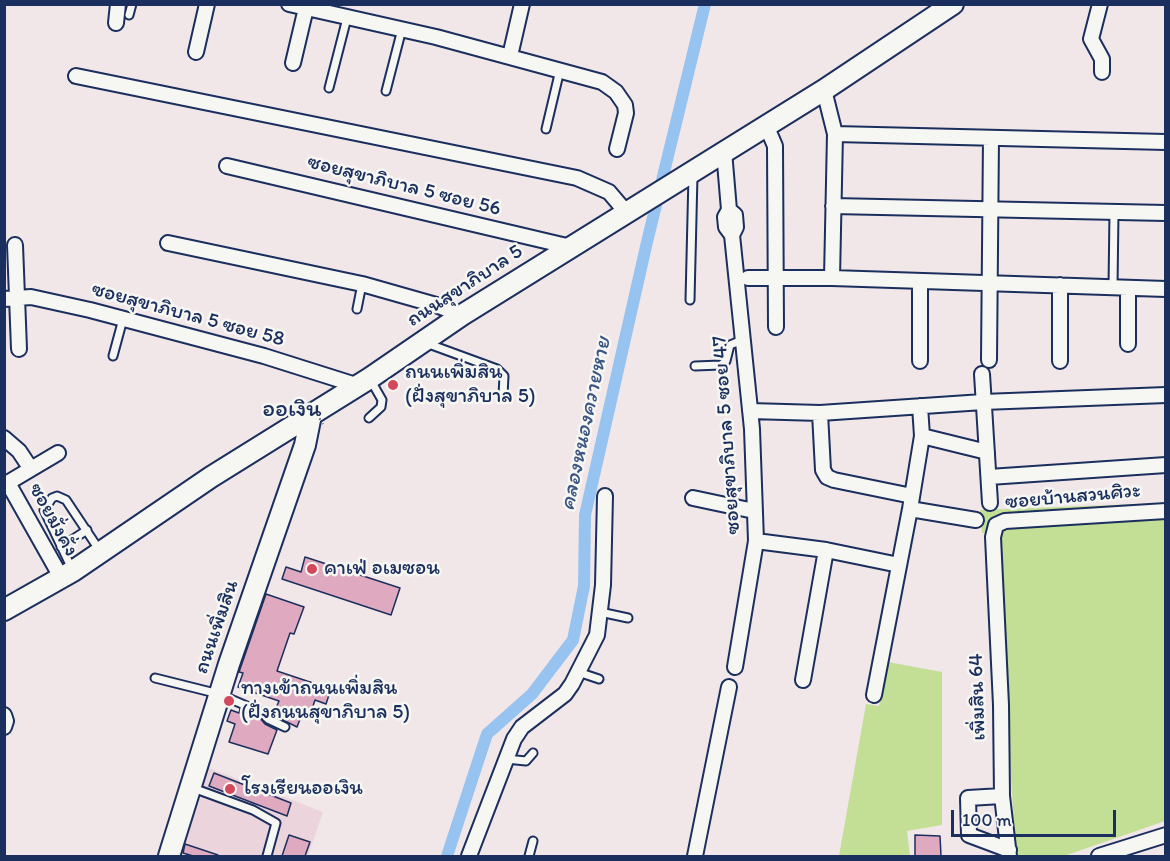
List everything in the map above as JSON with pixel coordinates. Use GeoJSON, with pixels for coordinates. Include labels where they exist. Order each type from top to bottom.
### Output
{"type":"FeatureCollection","features":[{"type":"Feature","properties":{"kind":"main road","name":"ถนนสุขาภิบาล 5"},"geometry":{"type":"LineString","coordinates":[[4,610],[67,574],[211,477],[364,382],[462,315],[824,90],[953,4]]}},
{"type":"Feature","properties":{"kind":"main road","name":"ถนนเพิ่มสิน"},"geometry":{"type":"LineString","coordinates":[[172,856],[219,694],[315,414]]}},
{"type":"Feature","properties":{"kind":"street"},"geometry":{"type":"LineString","coordinates":[[116,23],[118,4]]}},
{"type":"Feature","properties":{"kind":"street"},"geometry":{"type":"LineString","coordinates":[[196,52],[207,4]]}},
{"type":"Feature","properties":{"kind":"street"},"geometry":{"type":"LineString","coordinates":[[289,4],[402,29],[602,82],[616,92],[625,105],[626,113],[617,149]]}},
{"type":"Feature","properties":{"kind":"street"},"geometry":{"type":"LineString","coordinates":[[510,56],[522,4]]}},
{"type":"Feature","properties":{"kind":"street"},"geometry":{"type":"LineString","coordinates":[[1100,4],[1091,39],[1102,59],[1102,72]]}},
{"type":"Feature","properties":{"kind":"street"},"geometry":{"type":"LineString","coordinates":[[293,63],[306,8]]}},
{"type":"Feature","properties":{"kind":"street"},"geometry":{"type":"LineString","coordinates":[[76,76],[577,178],[609,192],[626,212]]}},
{"type":"Feature","properties":{"kind":"street"},"geometry":{"type":"LineString","coordinates":[[824,90],[835,134],[832,278]]}},
{"type":"Feature","properties":{"kind":"street"},"geometry":{"type":"LineString","coordinates":[[766,125],[775,146],[776,327]]}},
{"type":"Feature","properties":{"kind":"street"},"geometry":{"type":"LineString","coordinates":[[835,134],[1166,142]]}},
{"type":"Feature","properties":{"kind":"street"},"geometry":{"type":"LineString","coordinates":[[989,360],[991,138]]}},
{"type":"Feature","properties":{"kind":"street","name":"ซอยสุขาภิบาล 5 ซอย 47"},"geometry":{"type":"LineString","coordinates":[[724,152],[729,210],[725,217],[726,227],[732,235],[750,411],[756,541],[735,666]]}},
{"type":"Feature","properties":{"kind":"street","name":"ซอยสุขาภิบาล 5 ซอย 56"},"geometry":{"type":"LineString","coordinates":[[226,166],[299,181],[571,247]]}},
{"type":"Feature","properties":{"kind":"street"},"geometry":{"type":"LineString","coordinates":[[833,206],[1166,213]]}},
{"type":"Feature","properties":{"kind":"street"},"geometry":{"type":"LineString","coordinates":[[168,243],[362,284],[436,304],[462,315]]}},
{"type":"Feature","properties":{"kind":"street"},"geometry":{"type":"LineString","coordinates":[[15,245],[11,299],[19,349]]}},
{"type":"Feature","properties":{"kind":"street"},"geometry":{"type":"LineString","coordinates":[[748,278],[832,278],[1166,289]]}},
{"type":"Feature","properties":{"kind":"street"},"geometry":{"type":"LineString","coordinates":[[920,281],[920,361]]}},
{"type":"Feature","properties":{"kind":"street"},"geometry":{"type":"LineString","coordinates":[[1060,285],[1060,361]]}},
{"type":"Feature","properties":{"kind":"street"},"geometry":{"type":"LineString","coordinates":[[1128,288],[1128,344]]}},
{"type":"Feature","properties":{"kind":"street","name":"ซอยสุขาภิบาล 5 ซอย 58"},"geometry":{"type":"LineString","coordinates":[[11,299],[31,297],[364,382]]}},
{"type":"Feature","properties":{"kind":"street"},"geometry":{"type":"LineString","coordinates":[[982,374],[990,503]]}},
{"type":"Feature","properties":{"kind":"street"},"geometry":{"type":"LineString","coordinates":[[750,411],[820,413],[983,402],[1166,395]]}},
{"type":"Feature","properties":{"kind":"street"},"geometry":{"type":"LineString","coordinates":[[874,695],[922,436],[920,406]]}},
{"type":"Feature","properties":{"kind":"street"},"geometry":{"type":"LineString","coordinates":[[820,413],[823,470],[826,477],[976,520]]}},
{"type":"Feature","properties":{"kind":"street"},"geometry":{"type":"LineString","coordinates":[[922,436],[987,452]]}},
{"type":"Feature","properties":{"kind":"street"},"geometry":{"type":"LineString","coordinates":[[4,438],[19,451],[31,469]]}},
{"type":"Feature","properties":{"kind":"street"},"geometry":{"type":"LineString","coordinates":[[6,484],[58,453]]}},
{"type":"Feature","properties":{"kind":"street"},"geometry":{"type":"LineString","coordinates":[[989,477],[1166,465]]}},
{"type":"Feature","properties":{"kind":"street","name":"ซอยมั่งคั่ง"},"geometry":{"type":"LineString","coordinates":[[6,484],[67,574]]}},
{"type":"Feature","properties":{"kind":"street"},"geometry":{"type":"LineString","coordinates":[[469,856],[514,739],[522,727],[565,694],[597,635],[603,585],[605,496]]}},
{"type":"Feature","properties":{"kind":"street"},"geometry":{"type":"LineString","coordinates":[[693,498],[754,511]]}},
{"type":"Feature","properties":{"kind":"street","name":"ซอยบ้านสวนศิวะ"},"geometry":{"type":"LineString","coordinates":[[993,537],[996,525],[1005,521],[1166,511]]}},
{"type":"Feature","properties":{"kind":"street","name":"เพิ่มสิน 64"},"geometry":{"type":"LineString","coordinates":[[993,537],[1001,705],[1002,796],[1009,853]]}},
{"type":"Feature","properties":{"kind":"street"},"geometry":{"type":"LineString","coordinates":[[756,541],[826,550],[899,565]]}},
{"type":"Feature","properties":{"kind":"street"},"geometry":{"type":"LineString","coordinates":[[803,680],[826,550]]}},
{"type":"Feature","properties":{"kind":"street"},"geometry":{"type":"LineString","coordinates":[[695,856],[729,687]]}},
{"type":"Feature","properties":{"kind":"street"},"geometry":{"type":"LineString","coordinates":[[4,715],[6,721],[4,727]]}},
{"type":"Feature","properties":{"kind":"street"},"geometry":{"type":"LineString","coordinates":[[1002,796],[968,798],[969,836],[1009,853]]}},
{"type":"Feature","properties":{"kind":"street"},"geometry":{"type":"LineString","coordinates":[[1099,856],[1166,835]]}},
{"type":"Feature","properties":{"kind":"lane"},"geometry":{"type":"LineString","coordinates":[[129,15],[132,4]]}},
{"type":"Feature","properties":{"kind":"lane"},"geometry":{"type":"LineString","coordinates":[[330,88],[347,18]]}},
{"type":"Feature","properties":{"kind":"lane"},"geometry":{"type":"LineString","coordinates":[[386,91],[402,29]]}},
{"type":"Feature","properties":{"kind":"lane"},"geometry":{"type":"LineString","coordinates":[[546,129],[560,70]]}},
{"type":"Feature","properties":{"kind":"lane"},"geometry":{"type":"LineString","coordinates":[[690,300],[693,172]]}},
{"type":"Feature","properties":{"kind":"lane"},"geometry":{"type":"LineString","coordinates":[[1113,288],[1114,212]]}},
{"type":"Feature","properties":{"kind":"lane"},"geometry":{"type":"LineString","coordinates":[[357,309],[362,284]]}},
{"type":"Feature","properties":{"kind":"lane"},"geometry":{"type":"LineString","coordinates":[[113,356],[123,319]]}},
{"type":"Feature","properties":{"kind":"lane"},"geometry":{"type":"LineString","coordinates":[[695,366],[721,365],[726,361],[730,345],[742,340]]}},
{"type":"Feature","properties":{"kind":"lane"},"geometry":{"type":"LineString","coordinates":[[423,342],[497,369],[504,376],[503,395]]}},
{"type":"Feature","properties":{"kind":"lane"},"geometry":{"type":"LineString","coordinates":[[364,382],[382,400],[381,407],[369,418]]}},
{"type":"Feature","properties":{"kind":"lane"},"geometry":{"type":"LineString","coordinates":[[67,574],[61,548],[44,510],[52,498],[57,496],[66,500],[101,552]]}},
{"type":"Feature","properties":{"kind":"lane"},"geometry":{"type":"LineString","coordinates":[[61,548],[87,530]]}},
{"type":"Feature","properties":{"kind":"lane"},"geometry":{"type":"LineString","coordinates":[[600,612],[628,618]]}},
{"type":"Feature","properties":{"kind":"lane"},"geometry":{"type":"LineString","coordinates":[[578,672],[599,679]]}},
{"type":"Feature","properties":{"kind":"lane"},"geometry":{"type":"LineString","coordinates":[[155,678],[219,694],[263,713],[268,719],[285,727]]}},
{"type":"Feature","properties":{"kind":"lane"},"geometry":{"type":"LineString","coordinates":[[506,759],[526,761],[533,753]]}},
{"type":"Feature","properties":{"kind":"lane"},"geometry":{"type":"LineString","coordinates":[[190,788],[253,810],[276,823],[267,856]]}},
{"type":"Feature","properties":{"kind":"lane"},"geometry":{"type":"LineString","coordinates":[[529,856],[532,841]]}},
{"type":"Feature","properties":{"kind":"shaded area","name":"โรงเรียนออเงิน"},"geometry":{"type":"Polygon","coordinates":[[[204,766],[323,812],[308,856],[176,856],[204,766]]]}},
{"type":"Feature","properties":{"kind":"green space"},"geometry":{"type":"Polygon","coordinates":[[[1165,503],[1165,821],[1064,856],[1016,856],[1005,683],[999,534],[982,533],[980,510],[1165,503]]]}},
{"type":"Feature","properties":{"kind":"green space"},"geometry":{"type":"Polygon","coordinates":[[[888,662],[942,672],[942,825],[907,831],[910,856],[839,856],[866,704],[879,706],[888,662]]]}},
{"type":"Feature","properties":{"kind":"building"},"geometry":{"type":"Polygon","coordinates":[[[305,557],[400,588],[391,615],[282,579],[286,567],[301,572],[305,557]]]}},
{"type":"Feature","properties":{"kind":"building"},"geometry":{"type":"Polygon","coordinates":[[[266,594],[304,607],[294,634],[290,633],[277,671],[331,689],[326,704],[315,700],[311,712],[304,709],[297,727],[273,715],[279,701],[238,687],[243,673],[239,672],[266,594]]]}},
{"type":"Feature","properties":{"kind":"building"},"geometry":{"type":"Polygon","coordinates":[[[240,709],[260,718],[265,724],[277,730],[268,754],[229,742],[235,724],[227,721],[231,710],[239,713],[240,709]]]}},
{"type":"Feature","properties":{"kind":"building"},"geometry":{"type":"Polygon","coordinates":[[[214,773],[291,803],[287,816],[209,786],[214,773]]]}},
{"type":"Feature","properties":{"kind":"building"},"geometry":{"type":"Polygon","coordinates":[[[289,835],[310,842],[305,856],[282,856],[289,835]]]}},
{"type":"Feature","properties":{"kind":"building"},"geometry":{"type":"Polygon","coordinates":[[[915,835],[940,836],[941,856],[915,856],[915,835]]]}},
{"type":"Feature","properties":{"kind":"building"},"geometry":{"type":"Polygon","coordinates":[[[185,844],[218,856],[193,856],[183,853],[185,844]]]}},
{"type":"Feature","properties":{"kind":"waterway","name":"คลองหนองควายหาย"},"geometry":{"type":"LineString","coordinates":[[447,856],[487,734],[532,694],[573,640],[584,586],[585,515],[647,242],[705,4]]}},
{"type":"Feature","properties":{"kind":"place","name":"ถนนเพิ่มสิน (ฝั่งสุขาภิบาล 5)"},"geometry":{"type":"Point","coordinates":[393,385]}},
{"type":"Feature","properties":{"kind":"place","name":"คาเฟ่ อเมซอน"},"geometry":{"type":"Point","coordinates":[312,569]}},
{"type":"Feature","properties":{"kind":"place","name":"ทางเข้าถนนเพิ่มสิน (ฝั่งถนนสุขาภิบาล 5)"},"geometry":{"type":"Point","coordinates":[229,701]}},
{"type":"Feature","properties":{"kind":"place","name":"โรงเรียนออเงิน"},"geometry":{"type":"Point","coordinates":[230,789]}},
{"type":"Feature","properties":{"kind":"district","name":"ออเงิน"},"geometry":{"type":"Point","coordinates":[292,410]}}]}
